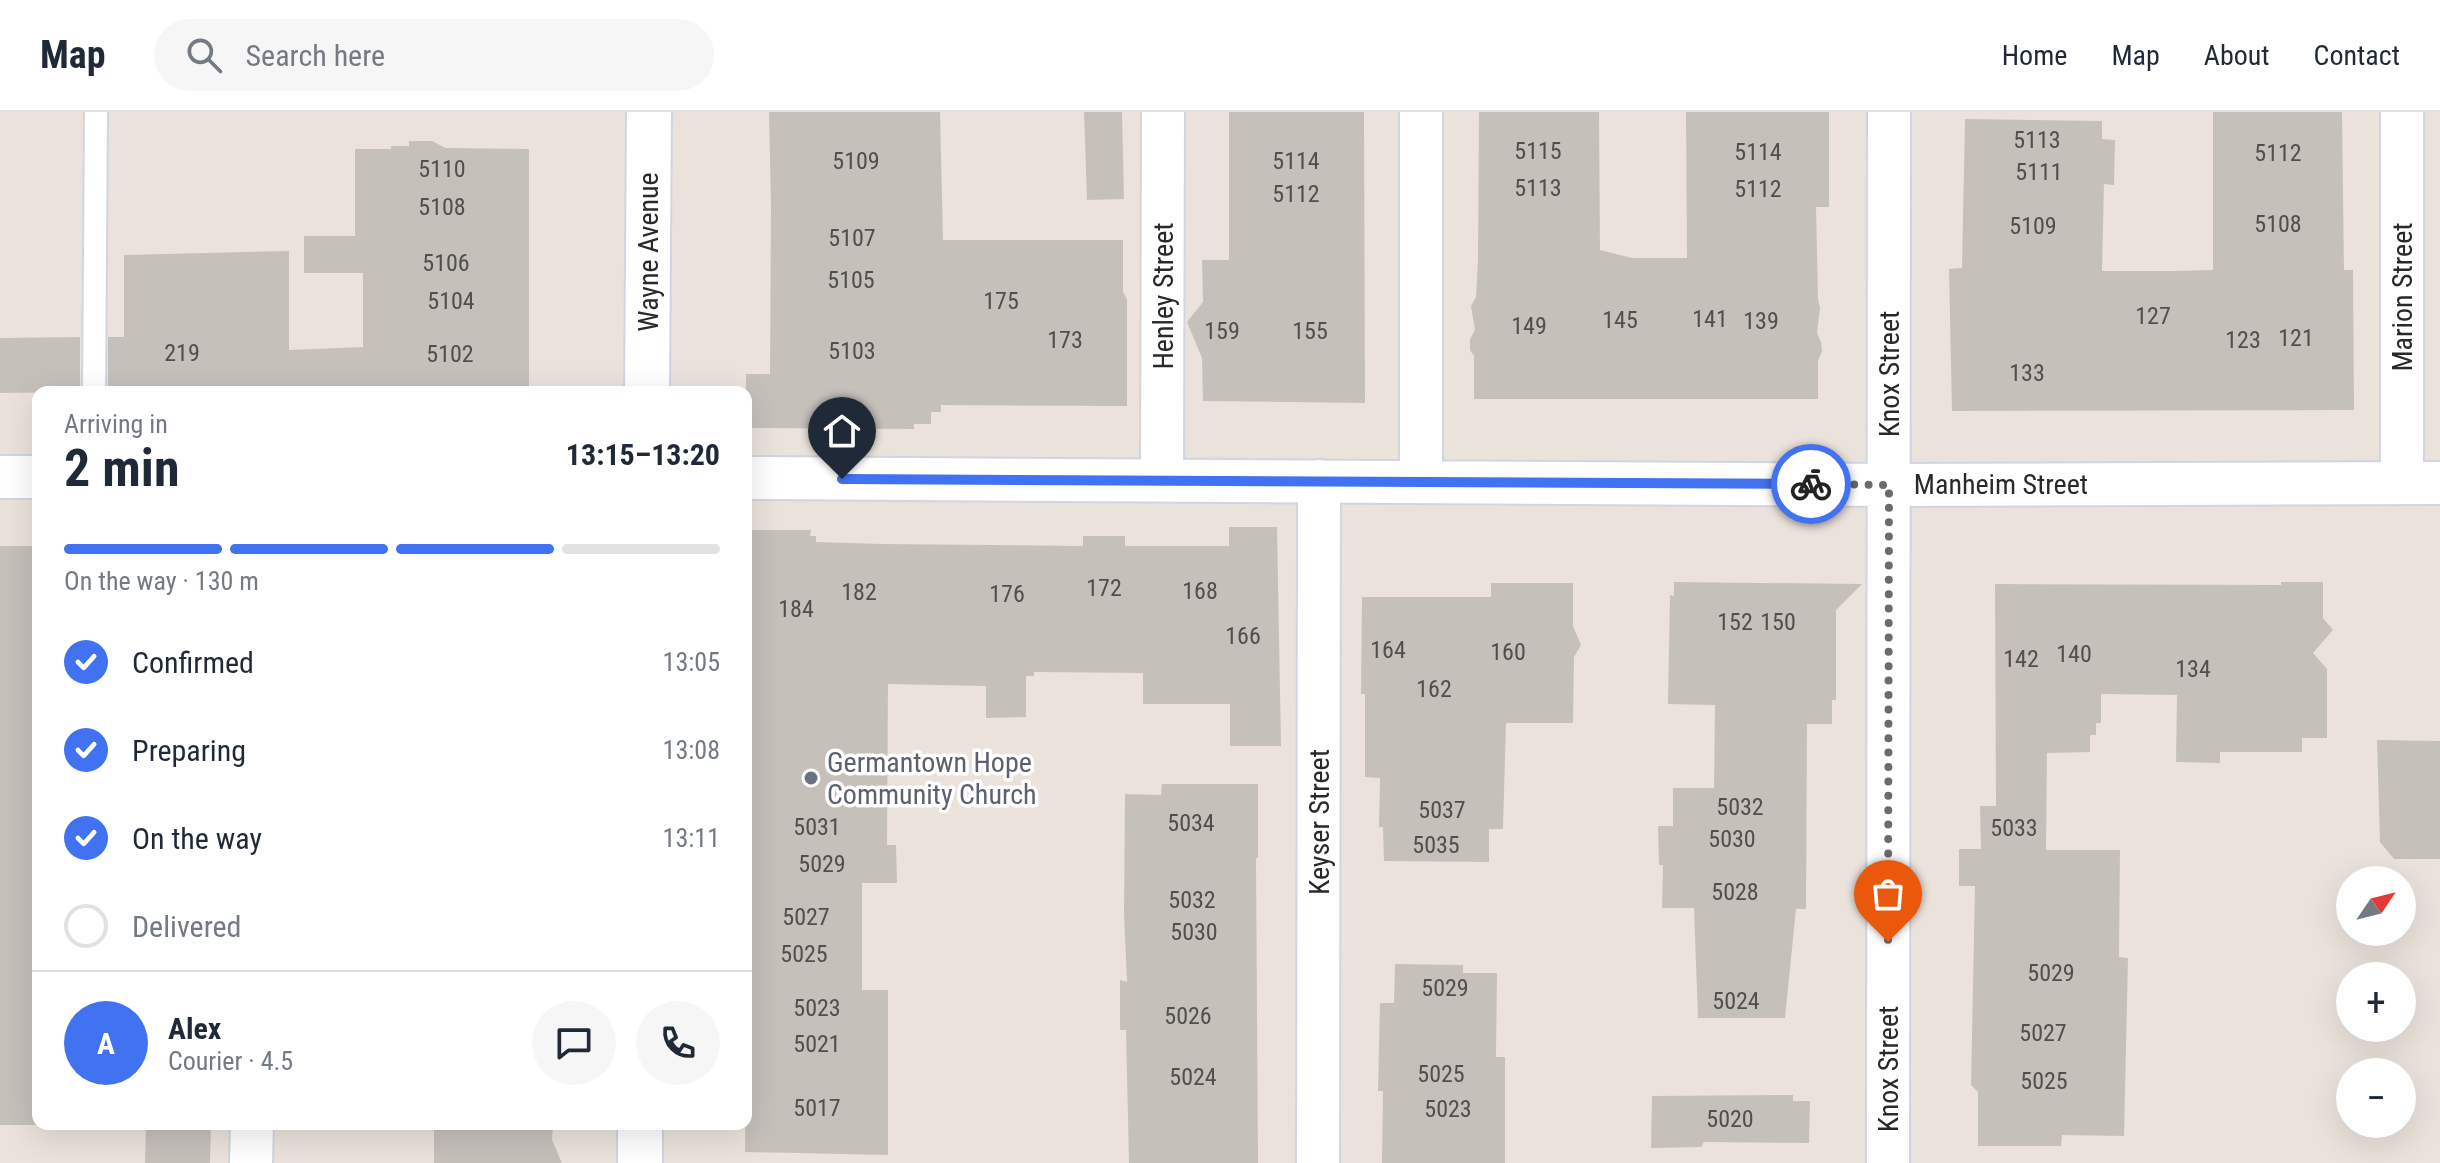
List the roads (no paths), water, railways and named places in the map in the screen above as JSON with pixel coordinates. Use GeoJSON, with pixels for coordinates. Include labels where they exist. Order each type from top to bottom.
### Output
{"type":"FeatureCollection","features":[{"type":"Feature","properties":{"kind":"main road","name":"Wayne Avenue"},"geometry":{"type":"LineString","coordinates":[[647,386],[649,112]]}},
{"type":"Feature","properties":{"kind":"main road"},"geometry":{"type":"LineString","coordinates":[[640,1130],[640,1163]]}},
{"type":"Feature","properties":{"kind":"street","name":"Henley Street"},"geometry":{"type":"LineString","coordinates":[[1162,480],[1163,112]]}},
{"type":"Feature","properties":{"kind":"street"},"geometry":{"type":"LineString","coordinates":[[1421,112],[1421,482]]}},
{"type":"Feature","properties":{"kind":"street","name":"Knox Street"},"geometry":{"type":"LineString","coordinates":[[1888,1163],[1889,112]]}},
{"type":"Feature","properties":{"kind":"street","name":"Marion Street"},"geometry":{"type":"LineString","coordinates":[[2402,112],[2421,483]]}},
{"type":"Feature","properties":{"kind":"street"},"geometry":{"type":"LineString","coordinates":[[0,477],[32,477]]}},
{"type":"Feature","properties":{"kind":"street","name":"Manheim Street"},"geometry":{"type":"LineString","coordinates":[[752,478],[1889,485],[2421,483]]}},
{"type":"Feature","properties":{"kind":"street","name":"Keyser Street"},"geometry":{"type":"LineString","coordinates":[[1318,1163],[1319,481]]}},
{"type":"Feature","properties":{"kind":"street"},"geometry":{"type":"LineString","coordinates":[[251,1163],[252,1130]]}},
{"type":"Feature","properties":{"kind":"lane"},"geometry":{"type":"LineString","coordinates":[[94,386],[96,112]]}},
{"type":"Feature","properties":{"kind":"place","name":"Germantown Hope Community Church"},"geometry":{"type":"Point","coordinates":[811,778]}}]}
